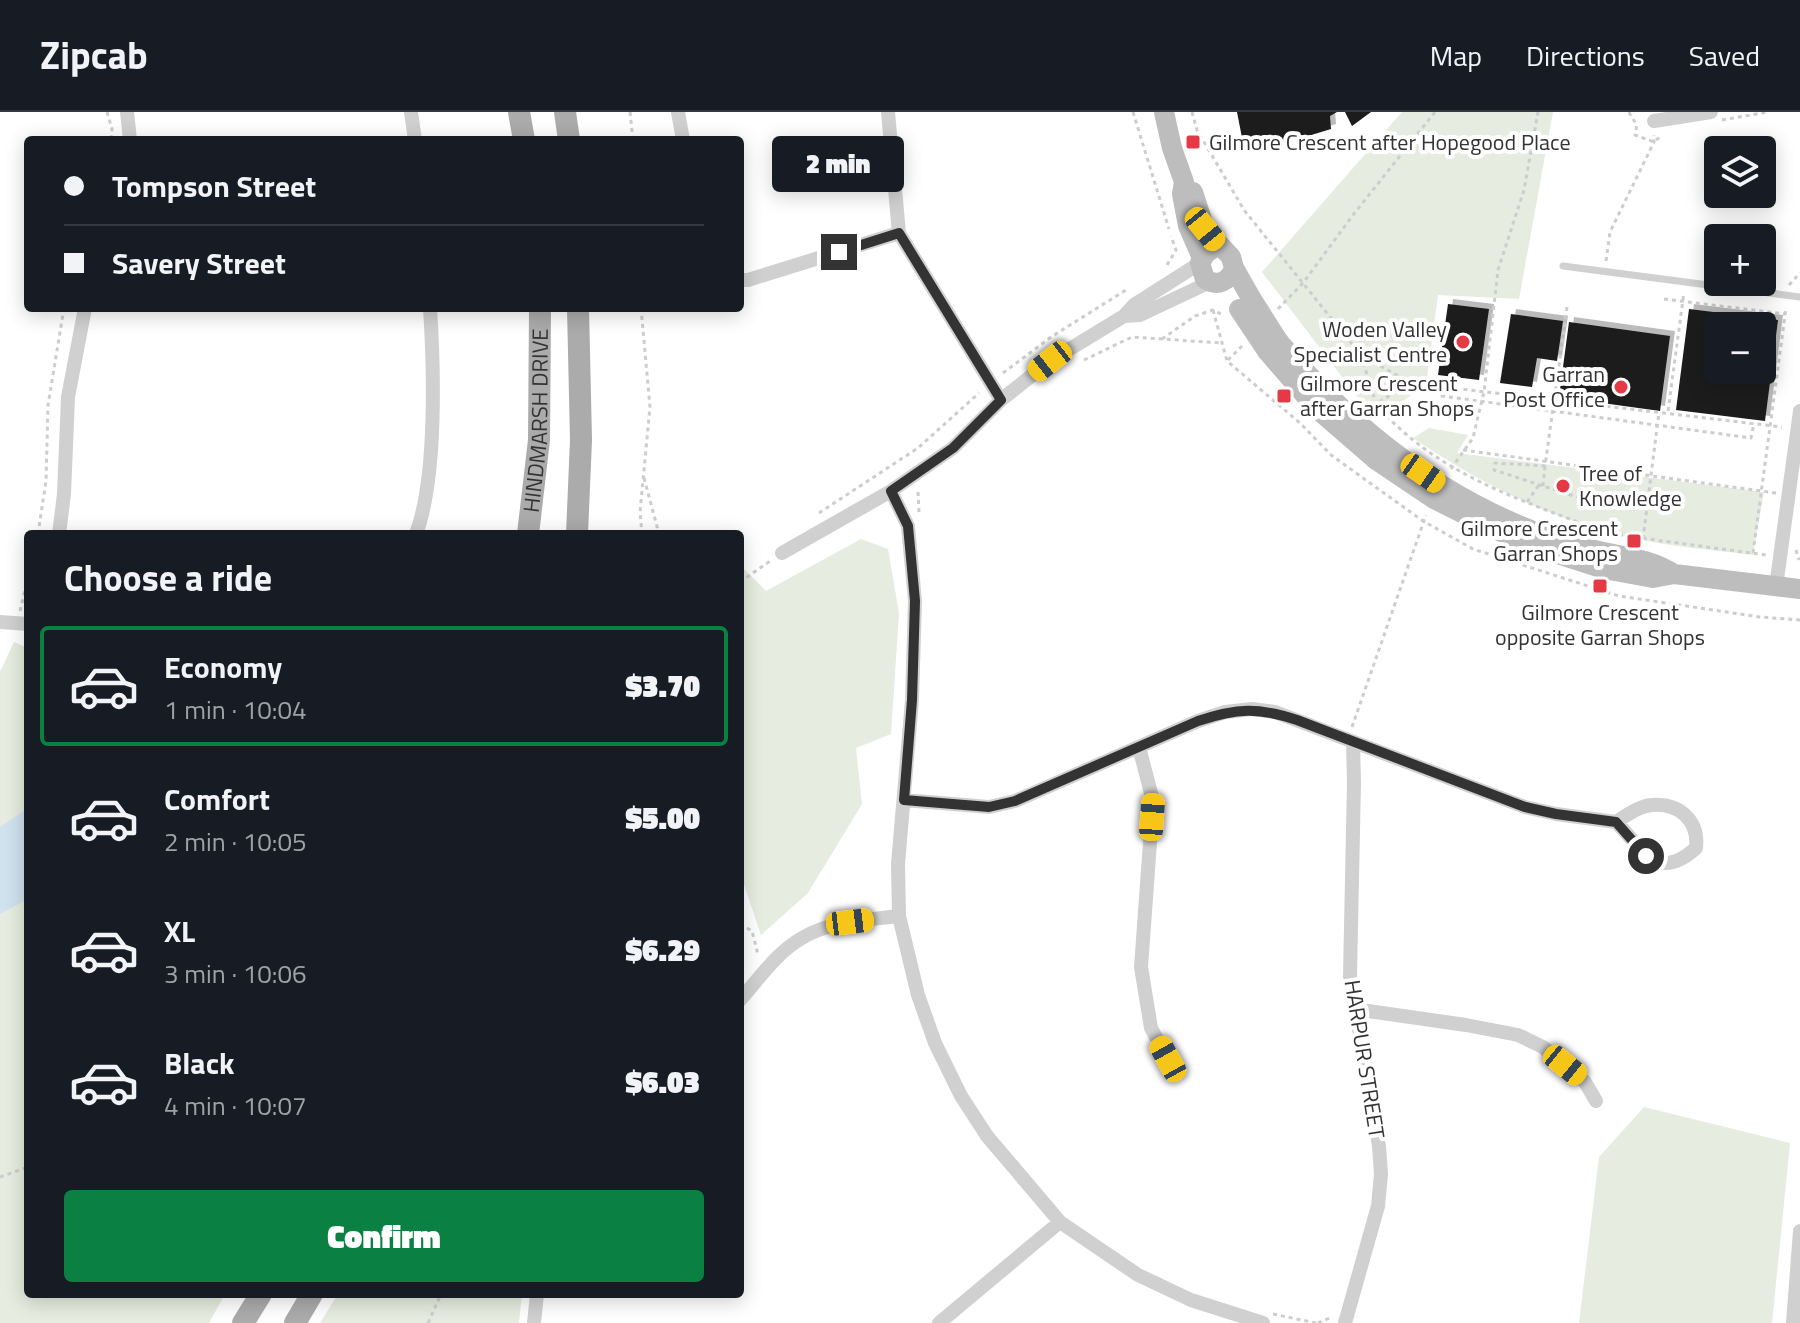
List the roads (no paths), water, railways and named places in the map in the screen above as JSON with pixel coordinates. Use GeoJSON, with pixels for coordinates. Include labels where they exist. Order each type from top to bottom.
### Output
{"type":"FeatureCollection","features":[{"type":"Feature","properties":{"kind":"main road"},"geometry":{"type":"LineString","coordinates":[[519,112],[523,136]]}},
{"type":"Feature","properties":{"kind":"main road"},"geometry":{"type":"LineString","coordinates":[[565,112],[568,136]]}},
{"type":"Feature","properties":{"kind":"main road","name":"HINDMARSH DRIVE"},"geometry":{"type":"LineString","coordinates":[[528,530],[539,440],[540,312]]}},
{"type":"Feature","properties":{"kind":"main road","name":"HINDMARSH DRIVE"},"geometry":{"type":"LineString","coordinates":[[577,530],[581,440],[578,312]]}},
{"type":"Feature","properties":{"kind":"main road"},"geometry":{"type":"LineString","coordinates":[[243,1323],[259,1298]]}},
{"type":"Feature","properties":{"kind":"main road"},"geometry":{"type":"LineString","coordinates":[[295,1323],[310,1298]]}},
{"type":"Feature","properties":{"kind":"street"},"geometry":{"type":"LineString","coordinates":[[127,112],[130,136]]}},
{"type":"Feature","properties":{"kind":"street"},"geometry":{"type":"LineString","coordinates":[[411,112],[414,136]]}},
{"type":"Feature","properties":{"kind":"street"},"geometry":{"type":"LineString","coordinates":[[678,112],[682,136]]}},
{"type":"Feature","properties":{"kind":"street"},"geometry":{"type":"LineString","coordinates":[[888,112],[899,233],[992,376],[1001,400]]}},
{"type":"Feature","properties":{"kind":"street"},"geometry":{"type":"LineString","coordinates":[[1164,112],[1184,182],[1182,194],[1188,226],[1201,260],[1202,274],[1273,346],[1316,408],[1376,460],[1434,499],[1492,528],[1545,550],[1604,569],[1658,564],[1674,574],[1800,589]]}},
{"type":"Feature","properties":{"kind":"street"},"geometry":{"type":"LineString","coordinates":[[1654,121],[1711,112]]}},
{"type":"Feature","properties":{"kind":"street"},"geometry":{"type":"LineString","coordinates":[[1184,182],[1192,189],[1205,229],[1231,257],[1239,309]]}},
{"type":"Feature","properties":{"kind":"street"},"geometry":{"type":"LineString","coordinates":[[744,280],[899,233]]}},
{"type":"Feature","properties":{"kind":"street"},"geometry":{"type":"LineString","coordinates":[[782,553],[891,491],[953,448],[1001,400],[1050,361],[1124,316],[1134,305],[1211,250],[1222,250]]}},
{"type":"Feature","properties":{"kind":"street"},"geometry":{"type":"LineString","coordinates":[[1124,316],[1140,315],[1228,279],[1234,268]]}},
{"type":"Feature","properties":{"kind":"street"},"geometry":{"type":"LineString","coordinates":[[60,530],[68,397],[84,312]]}},
{"type":"Feature","properties":{"kind":"street"},"geometry":{"type":"LineString","coordinates":[[418,530],[429,460],[433,358],[430,312]]}},
{"type":"Feature","properties":{"kind":"street"},"geometry":{"type":"LineString","coordinates":[[1776,587],[1800,411]]}},
{"type":"Feature","properties":{"kind":"street"},"geometry":{"type":"LineString","coordinates":[[891,491],[908,526],[915,601],[912,700],[898,864],[899,916],[918,995],[935,1043],[961,1096],[987,1136],[1060,1222],[1138,1275],[1191,1300],[1267,1318]]}},
{"type":"Feature","properties":{"kind":"street"},"geometry":{"type":"LineString","coordinates":[[0,622],[24,624]]}},
{"type":"Feature","properties":{"kind":"street"},"geometry":{"type":"LineString","coordinates":[[904,800],[989,807],[1015,801],[1198,721],[1225,712],[1252,709],[1275,712],[1525,807],[1616,822],[1646,856],[1660,863],[1669,865],[1684,859],[1696,848],[1698,832],[1691,818],[1671,808],[1652,805],[1632,811],[1616,822]]}},
{"type":"Feature","properties":{"kind":"street","name":"HARPUR STREET"},"geometry":{"type":"LineString","coordinates":[[1345,1323],[1346,1309],[1378,1206],[1381,1174],[1350,976],[1354,782],[1350,741]]}},
{"type":"Feature","properties":{"kind":"street"},"geometry":{"type":"LineString","coordinates":[[1139,747],[1153,801],[1141,967],[1151,1028],[1168,1059]]}},
{"type":"Feature","properties":{"kind":"street"},"geometry":{"type":"LineString","coordinates":[[744,995],[801,938],[822,929],[899,916]]}},
{"type":"Feature","properties":{"kind":"street"},"geometry":{"type":"LineString","coordinates":[[1354,1009],[1518,1035],[1543,1047],[1585,1082],[1596,1101]]}},
{"type":"Feature","properties":{"kind":"street"},"geometry":{"type":"LineString","coordinates":[[939,1323],[1060,1222]]}},
{"type":"Feature","properties":{"kind":"street"},"geometry":{"type":"LineString","coordinates":[[1793,1323],[1800,1231]]}},
{"type":"Feature","properties":{"kind":"street"},"geometry":{"type":"LineString","coordinates":[[534,1323],[537,1298]]}},
{"type":"Feature","properties":{"kind":"lane"},"geometry":{"type":"LineString","coordinates":[[1563,266],[1800,297]]}},
{"type":"Feature","properties":{"kind":"water"},"geometry":{"type":"Polygon","coordinates":[[[24,811],[24,901],[0,914],[0,827],[24,811]]]}},
{"type":"Feature","properties":{"kind":"place","name":"Gilmore Crescent after Hopegood Place"},"geometry":{"type":"Point","coordinates":[1193,142]}},
{"type":"Feature","properties":{"kind":"place","name":"Woden Valley Specialist Centre"},"geometry":{"type":"Point","coordinates":[1463,342]}},
{"type":"Feature","properties":{"kind":"place","name":"Garran Post Office"},"geometry":{"type":"Point","coordinates":[1621,387]}},
{"type":"Feature","properties":{"kind":"place","name":"Gilmore Crescent after Garran Shops"},"geometry":{"type":"Point","coordinates":[1284,396]}},
{"type":"Feature","properties":{"kind":"place","name":"Tree of Knowledge"},"geometry":{"type":"Point","coordinates":[1563,486]}},
{"type":"Feature","properties":{"kind":"place","name":"Gilmore Crescent Garran Shops"},"geometry":{"type":"Point","coordinates":[1634,541]}},
{"type":"Feature","properties":{"kind":"place","name":"Gilmore Crescent opposite Garran Shops"},"geometry":{"type":"Point","coordinates":[1600,586]}}]}
